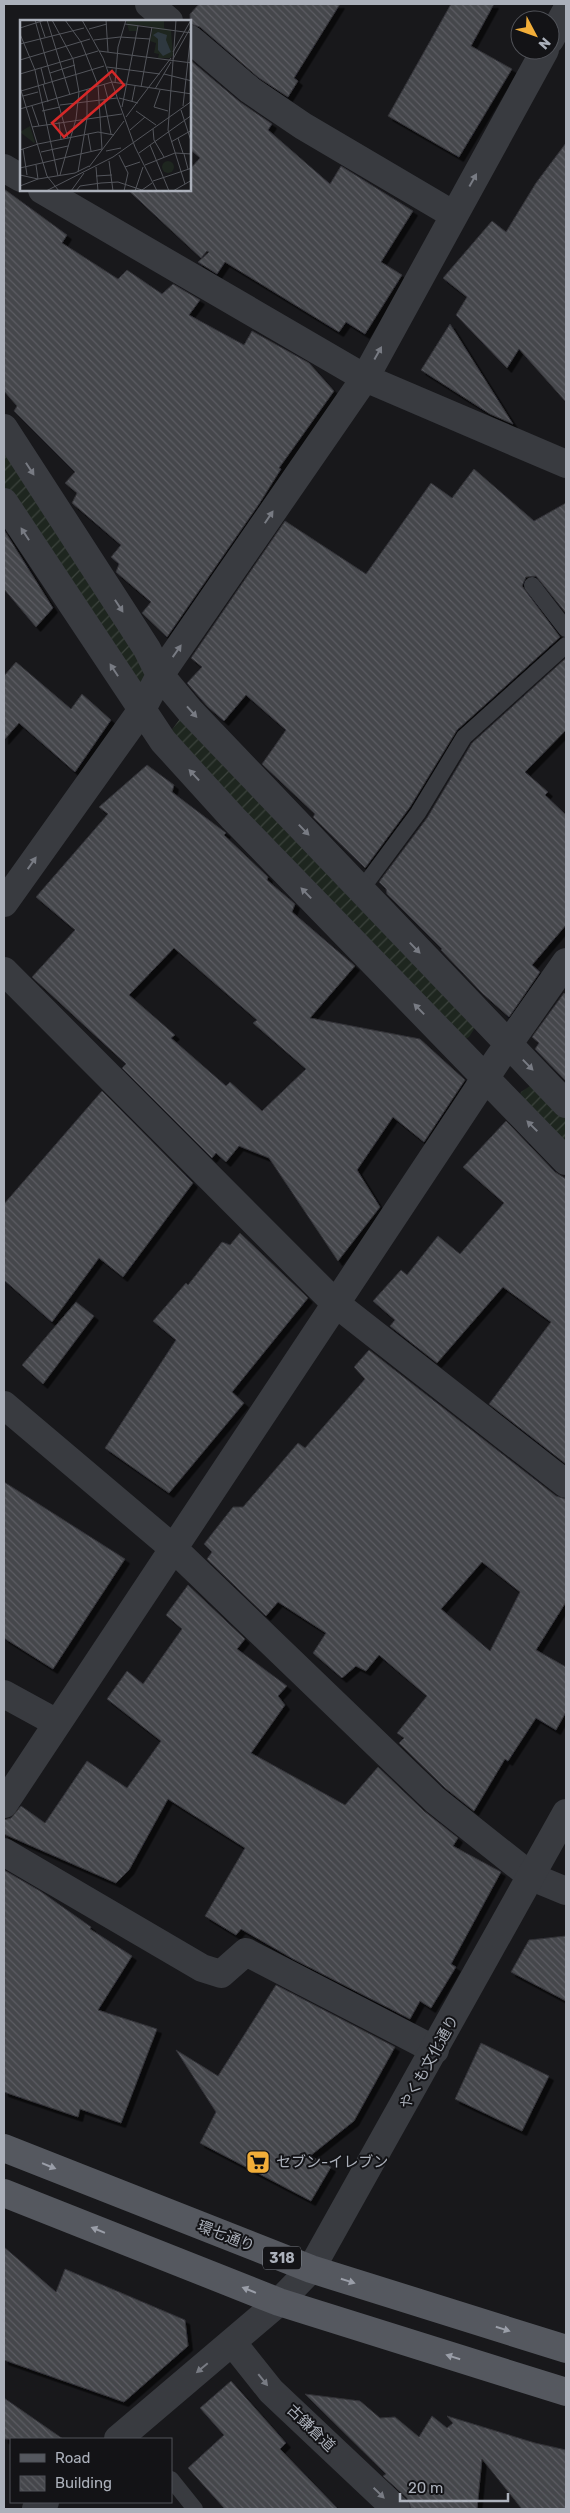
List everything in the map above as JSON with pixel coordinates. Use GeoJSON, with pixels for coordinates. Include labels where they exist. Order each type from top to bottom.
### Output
{"type":"FeatureCollection","features":[{"type":"Feature","properties":{"kind":"main road","name":"環七通り"},"geometry":{"type":"LineString","coordinates":[[4,2148],[311,2269],[566,2349]]}},
{"type":"Feature","properties":{"kind":"main road"},"geometry":{"type":"LineString","coordinates":[[4,2193],[279,2302],[566,2392]]}},
{"type":"Feature","properties":{"kind":"street"},"geometry":{"type":"LineString","coordinates":[[149,4],[168,20]]}},
{"type":"Feature","properties":{"kind":"street"},"geometry":{"type":"LineString","coordinates":[[191,40],[250,90],[303,126],[454,215]]}},
{"type":"Feature","properties":{"kind":"street"},"geometry":{"type":"LineString","coordinates":[[4,902],[141,710],[160,675],[364,378],[539,60]]}},
{"type":"Feature","properties":{"kind":"street"},"geometry":{"type":"LineString","coordinates":[[4,168],[20,177]]}},
{"type":"Feature","properties":{"kind":"street"},"geometry":{"type":"LineString","coordinates":[[44,191],[364,378],[566,464]]}},
{"type":"Feature","properties":{"kind":"street"},"geometry":{"type":"LineString","coordinates":[[4,428],[147,649],[160,675],[190,711],[566,1104]]}},
{"type":"Feature","properties":{"kind":"street"},"geometry":{"type":"LineString","coordinates":[[4,502],[163,741],[233,818],[566,1161]]}},
{"type":"Feature","properties":{"kind":"street"},"geometry":{"type":"LineString","coordinates":[[4,1804],[485,1078],[566,962]]}},
{"type":"Feature","properties":{"kind":"street"},"geometry":{"type":"LineString","coordinates":[[4,971],[335,1303],[566,1484]]}},
{"type":"Feature","properties":{"kind":"street"},"geometry":{"type":"LineString","coordinates":[[4,1405],[173,1548],[435,1800],[532,1877],[566,1891]]}},
{"type":"Feature","properties":{"kind":"street"},"geometry":{"type":"LineString","coordinates":[[4,1694],[57,1723]]}},
{"type":"Feature","properties":{"kind":"street","name":"やくも文化通り"},"geometry":{"type":"LineString","coordinates":[[129,2436],[279,2302],[311,2269],[436,2050],[566,1813]]}},
{"type":"Feature","properties":{"kind":"street"},"geometry":{"type":"LineString","coordinates":[[4,1852],[202,1968],[221,1974],[246,1952],[436,2050]]}},
{"type":"Feature","properties":{"kind":"street","name":"古鎌倉道"},"geometry":{"type":"LineString","coordinates":[[232,2342],[272,2390],[396,2509]]}},
{"type":"Feature","properties":{"kind":"lane"},"geometry":{"type":"LineString","coordinates":[[532,585],[566,629]]}},
{"type":"Feature","properties":{"kind":"lane"},"geometry":{"type":"LineString","coordinates":[[361,890],[418,813],[464,737],[566,645]]}},
{"type":"Feature","properties":{"kind":"lane"},"geometry":{"type":"LineString","coordinates":[[172,2480],[195,2509]]}},
{"type":"Feature","properties":{"kind":"shaded area"},"geometry":{"type":"Polygon","coordinates":[[[4,443],[148,670],[141,684],[127,674],[4,488],[4,443]]]}},
{"type":"Feature","properties":{"kind":"shaded area"},"geometry":{"type":"Polygon","coordinates":[[[184,719],[476,1026],[469,1037],[463,1040],[175,743],[171,731],[179,720],[184,719]]]}},
{"type":"Feature","properties":{"kind":"shaded area"},"geometry":{"type":"Polygon","coordinates":[[[533,1084],[566,1113],[566,1149],[519,1098],[521,1092],[533,1084]]]}},
{"type":"Feature","properties":{"kind":"building"},"geometry":{"type":"Polygon","coordinates":[[[199,4],[340,4],[294,78],[298,81],[288,97],[259,78],[200,27],[191,24],[190,14],[199,4]]]}},
{"type":"Feature","properties":{"kind":"building"},"geometry":{"type":"Polygon","coordinates":[[[451,4],[494,4],[471,46],[512,69],[459,157],[388,116],[451,4]]]}},
{"type":"Feature","properties":{"kind":"building"},"geometry":{"type":"Polygon","coordinates":[[[191,61],[240,102],[272,124],[268,130],[330,184],[341,166],[413,211],[381,262],[402,275],[365,334],[346,322],[339,332],[225,262],[217,274],[198,262],[209,252],[207,251],[201,258],[129,191],[191,191],[191,168],[200,158],[191,150],[191,61]]]}},
{"type":"Feature","properties":{"kind":"building"},"geometry":{"type":"Polygon","coordinates":[[[566,143],[566,402],[519,349],[507,368],[456,315],[467,297],[443,278],[492,221],[506,232],[536,183],[566,143]]]}},
{"type":"Feature","properties":{"kind":"building"},"geometry":{"type":"Polygon","coordinates":[[[4,189],[67,235],[62,243],[118,279],[127,270],[162,294],[173,284],[200,300],[189,315],[244,345],[252,331],[309,363],[334,391],[279,468],[281,469],[259,504],[167,637],[142,613],[151,602],[116,572],[119,564],[111,557],[121,545],[72,503],[77,493],[65,483],[75,472],[14,411],[17,406],[4,391],[4,189]]]}},
{"type":"Feature","properties":{"kind":"building"},"geometry":{"type":"Polygon","coordinates":[[[450,324],[513,424],[490,414],[421,370],[450,324]]]}},
{"type":"Feature","properties":{"kind":"building"},"geometry":{"type":"Polygon","coordinates":[[[474,469],[534,521],[566,503],[566,613],[536,576],[526,577],[522,586],[560,637],[457,730],[410,807],[365,868],[313,817],[315,814],[262,764],[286,730],[246,695],[224,721],[208,707],[187,683],[202,667],[191,658],[285,521],[366,574],[431,483],[452,498],[474,469]]]}},
{"type":"Feature","properties":{"kind":"building"},"geometry":{"type":"Polygon","coordinates":[[[4,530],[53,608],[36,627],[4,589],[4,530]]]}},
{"type":"Feature","properties":{"kind":"building"},"geometry":{"type":"Polygon","coordinates":[[[566,658],[566,730],[525,772],[548,792],[545,795],[566,815],[566,925],[532,965],[540,972],[509,1017],[483,994],[442,949],[387,894],[386,889],[379,882],[427,818],[472,743],[566,658]]]}},
{"type":"Feature","properties":{"kind":"building"},"geometry":{"type":"Polygon","coordinates":[[[16,662],[71,709],[82,694],[111,720],[75,772],[19,723],[4,740],[4,676],[16,662]]]}},
{"type":"Feature","properties":{"kind":"building"},"geometry":{"type":"Polygon","coordinates":[[[147,765],[174,785],[172,792],[226,833],[224,835],[268,877],[267,880],[295,904],[292,912],[355,966],[310,1018],[420,1039],[465,1080],[424,1142],[393,1117],[357,1170],[380,1207],[338,1261],[269,1158],[239,1146],[226,1162],[216,1153],[212,1158],[122,1068],[126,1064],[32,977],[75,930],[36,897],[108,814],[99,807],[147,765]],[[174,948],[129,995],[175,1035],[171,1038],[226,1086],[230,1082],[262,1111],[306,1069],[253,1023],[257,1020],[174,948]]]}},
{"type":"Feature","properties":{"kind":"building"},"geometry":{"type":"Polygon","coordinates":[[[564,993],[566,995],[566,1081],[535,1049],[539,1043],[532,1037],[564,993]]]}},
{"type":"Feature","properties":{"kind":"building"},"geometry":{"type":"Polygon","coordinates":[[[102,1091],[193,1183],[123,1277],[99,1258],[52,1322],[4,1280],[4,1204],[102,1091]]]}},
{"type":"Feature","properties":{"kind":"building"},"geometry":{"type":"Polygon","coordinates":[[[506,1121],[555,1172],[566,1179],[566,1464],[489,1404],[551,1322],[503,1287],[437,1363],[390,1326],[395,1320],[373,1301],[401,1270],[407,1275],[438,1236],[460,1254],[504,1203],[463,1167],[506,1121]]]}},
{"type":"Feature","properties":{"kind":"building"},"geometry":{"type":"Polygon","coordinates":[[[240,1233],[308,1298],[232,1392],[244,1403],[169,1493],[105,1448],[176,1340],[153,1321],[186,1283],[188,1285],[222,1242],[230,1245],[240,1233]]]}},
{"type":"Feature","properties":{"kind":"building"},"geometry":{"type":"Polygon","coordinates":[[[76,1302],[94,1316],[43,1384],[22,1365],[76,1302]]]}},
{"type":"Feature","properties":{"kind":"building"},"geometry":{"type":"Polygon","coordinates":[[[369,1350],[556,1496],[566,1499],[566,1602],[536,1650],[566,1667],[566,1712],[556,1730],[536,1718],[508,1761],[505,1759],[474,1811],[445,1788],[399,1743],[404,1738],[397,1733],[427,1696],[379,1655],[366,1671],[356,1666],[342,1678],[313,1653],[326,1633],[278,1602],[266,1616],[207,1559],[212,1552],[204,1544],[233,1507],[243,1507],[298,1443],[305,1448],[365,1379],[354,1367],[369,1350]],[[482,1562],[441,1609],[490,1651],[520,1592],[482,1562]]]}},
{"type":"Feature","properties":{"kind":"building"},"geometry":{"type":"Polygon","coordinates":[[[4,1482],[125,1559],[53,1669],[4,1638],[4,1482]]]}},
{"type":"Feature","properties":{"kind":"building"},"geometry":{"type":"Polygon","coordinates":[[[188,1585],[245,1639],[237,1649],[287,1686],[278,1696],[285,1705],[251,1753],[345,1805],[378,1767],[424,1811],[458,1838],[453,1846],[501,1872],[451,1964],[456,1967],[431,2008],[420,2001],[410,2019],[293,1959],[241,1929],[236,1935],[205,1916],[245,1848],[168,1799],[129,1870],[116,1883],[4,1834],[4,1820],[11,1818],[21,1806],[45,1823],[87,1761],[127,1788],[161,1741],[107,1699],[127,1671],[143,1684],[182,1629],[166,1615],[188,1585]]]}},
{"type":"Feature","properties":{"kind":"building"},"geometry":{"type":"Polygon","coordinates":[[[4,1870],[40,1891],[91,1927],[90,1929],[132,1956],[98,2010],[157,2029],[121,2123],[80,2109],[78,2117],[4,2092],[4,1870]]]}},
{"type":"Feature","properties":{"kind":"building"},"geometry":{"type":"Polygon","coordinates":[[[566,1936],[566,2001],[511,1972],[529,1940],[566,1936]]]}},
{"type":"Feature","properties":{"kind":"building"},"geometry":{"type":"Polygon","coordinates":[[[276,1985],[395,2047],[354,2121],[310,2156],[331,2167],[311,2201],[200,2143],[216,2112],[176,2050],[218,2076],[276,1985]]]}},
{"type":"Feature","properties":{"kind":"building"},"geometry":{"type":"Polygon","coordinates":[[[481,2043],[549,2076],[522,2131],[455,2099],[481,2043]]]}},
{"type":"Feature","properties":{"kind":"building"},"geometry":{"type":"Polygon","coordinates":[[[4,2247],[56,2292],[65,2269],[185,2320],[188,2346],[124,2402],[4,2360],[4,2247]]]}},
{"type":"Feature","properties":{"kind":"building"},"geometry":{"type":"Polygon","coordinates":[[[231,2381],[286,2443],[280,2449],[338,2509],[225,2509],[188,2468],[224,2435],[200,2408],[231,2381]]]}},
{"type":"Feature","properties":{"kind":"building"},"geometry":{"type":"Polygon","coordinates":[[[305,2394],[360,2401],[380,2418],[395,2417],[419,2437],[432,2416],[447,2428],[453,2423],[447,2416],[535,2443],[566,2450],[566,2509],[522,2509],[482,2459],[477,2509],[411,2509],[407,2498],[383,2476],[386,2474],[305,2394]]]}},
{"type":"Feature","properties":{"kind":"building"},"geometry":{"type":"Polygon","coordinates":[[[4,2398],[62,2438],[10,2438],[4,2439],[4,2398]]]}},
{"type":"Feature","properties":{"kind":"place","name":"セブン-イレブン"},"geometry":{"type":"Point","coordinates":[258,2162]}}]}
